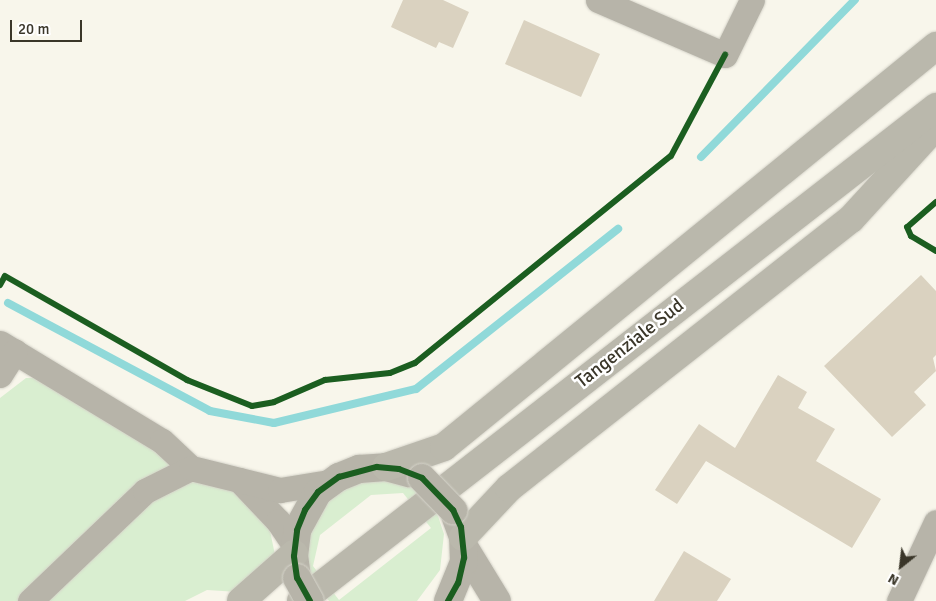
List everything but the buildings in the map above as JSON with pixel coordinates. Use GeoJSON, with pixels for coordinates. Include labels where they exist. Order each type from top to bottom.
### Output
{"type":"FeatureCollection","features":[{"type":"Feature","properties":{"kind":"highway"},"geometry":{"type":"LineString","coordinates":[[399,470],[444,447],[936,46]]}},
{"type":"Feature","properties":{"kind":"highway","name":"Tangenziale Sud"},"geometry":{"type":"LineString","coordinates":[[241,601],[303,577],[936,107]]}},
{"type":"Feature","properties":{"kind":"highway"},"geometry":{"type":"LineString","coordinates":[[462,537],[508,488],[851,218],[936,126]]}},
{"type":"Feature","properties":{"kind":"street"},"geometry":{"type":"LineString","coordinates":[[598,0],[725,55],[752,0]]}},
{"type":"Feature","properties":{"kind":"street"},"geometry":{"type":"LineString","coordinates":[[0,375],[8,347],[162,441],[191,468],[288,490],[330,482],[359,469],[399,470],[445,498],[462,537],[497,601]]}},
{"type":"Feature","properties":{"kind":"street"},"geometry":{"type":"LineString","coordinates":[[30,601],[145,492],[191,468]]}},
{"type":"Feature","properties":{"kind":"street"},"geometry":{"type":"LineString","coordinates":[[237,478],[281,524],[303,577]]}},
{"type":"Feature","properties":{"kind":"street"},"geometry":{"type":"LineString","coordinates":[[303,577],[305,510],[330,482]]}},
{"type":"Feature","properties":{"kind":"street"},"geometry":{"type":"LineString","coordinates":[[899,601],[936,522]]}},
{"type":"Feature","properties":{"kind":"street"},"geometry":{"type":"LineString","coordinates":[[448,601],[460,579],[462,537]]}},
{"type":"Feature","properties":{"kind":"green space"},"geometry":{"type":"Polygon","coordinates":[[[26,378],[42,378],[253,500],[268,521],[275,555],[238,592],[207,590],[185,601],[0,601],[0,398],[26,378]]]}},
{"type":"Feature","properties":{"kind":"green space"},"geometry":{"type":"Polygon","coordinates":[[[362,474],[415,487],[438,516],[444,534],[440,570],[417,601],[329,601],[307,574],[306,519],[362,474]],[[403,493],[371,495],[320,535],[313,566],[339,600],[431,528],[403,493]]]}},
{"type":"Feature","properties":{"kind":"waterway"},"geometry":{"type":"LineString","coordinates":[[701,157],[855,0]]}},
{"type":"Feature","properties":{"kind":"waterway"},"geometry":{"type":"LineString","coordinates":[[8,303],[210,411],[274,423],[416,389],[618,229]]}},
{"type":"Feature","properties":{"kind":"cycle path"},"geometry":{"type":"LineString","coordinates":[[0,285],[5,276],[187,380],[252,406],[274,402],[325,380],[390,373],[415,363],[671,156],[725,55]]}},
{"type":"Feature","properties":{"kind":"cycle path"},"geometry":{"type":"LineString","coordinates":[[936,202],[907,227],[911,236],[936,251]]}},
{"type":"Feature","properties":{"kind":"cycle path"},"geometry":{"type":"LineString","coordinates":[[310,601],[297,578],[294,556],[297,530],[305,510],[318,492],[339,477],[377,467],[399,469],[422,478],[453,510],[461,527],[464,558],[458,583],[448,601]]}}]}
